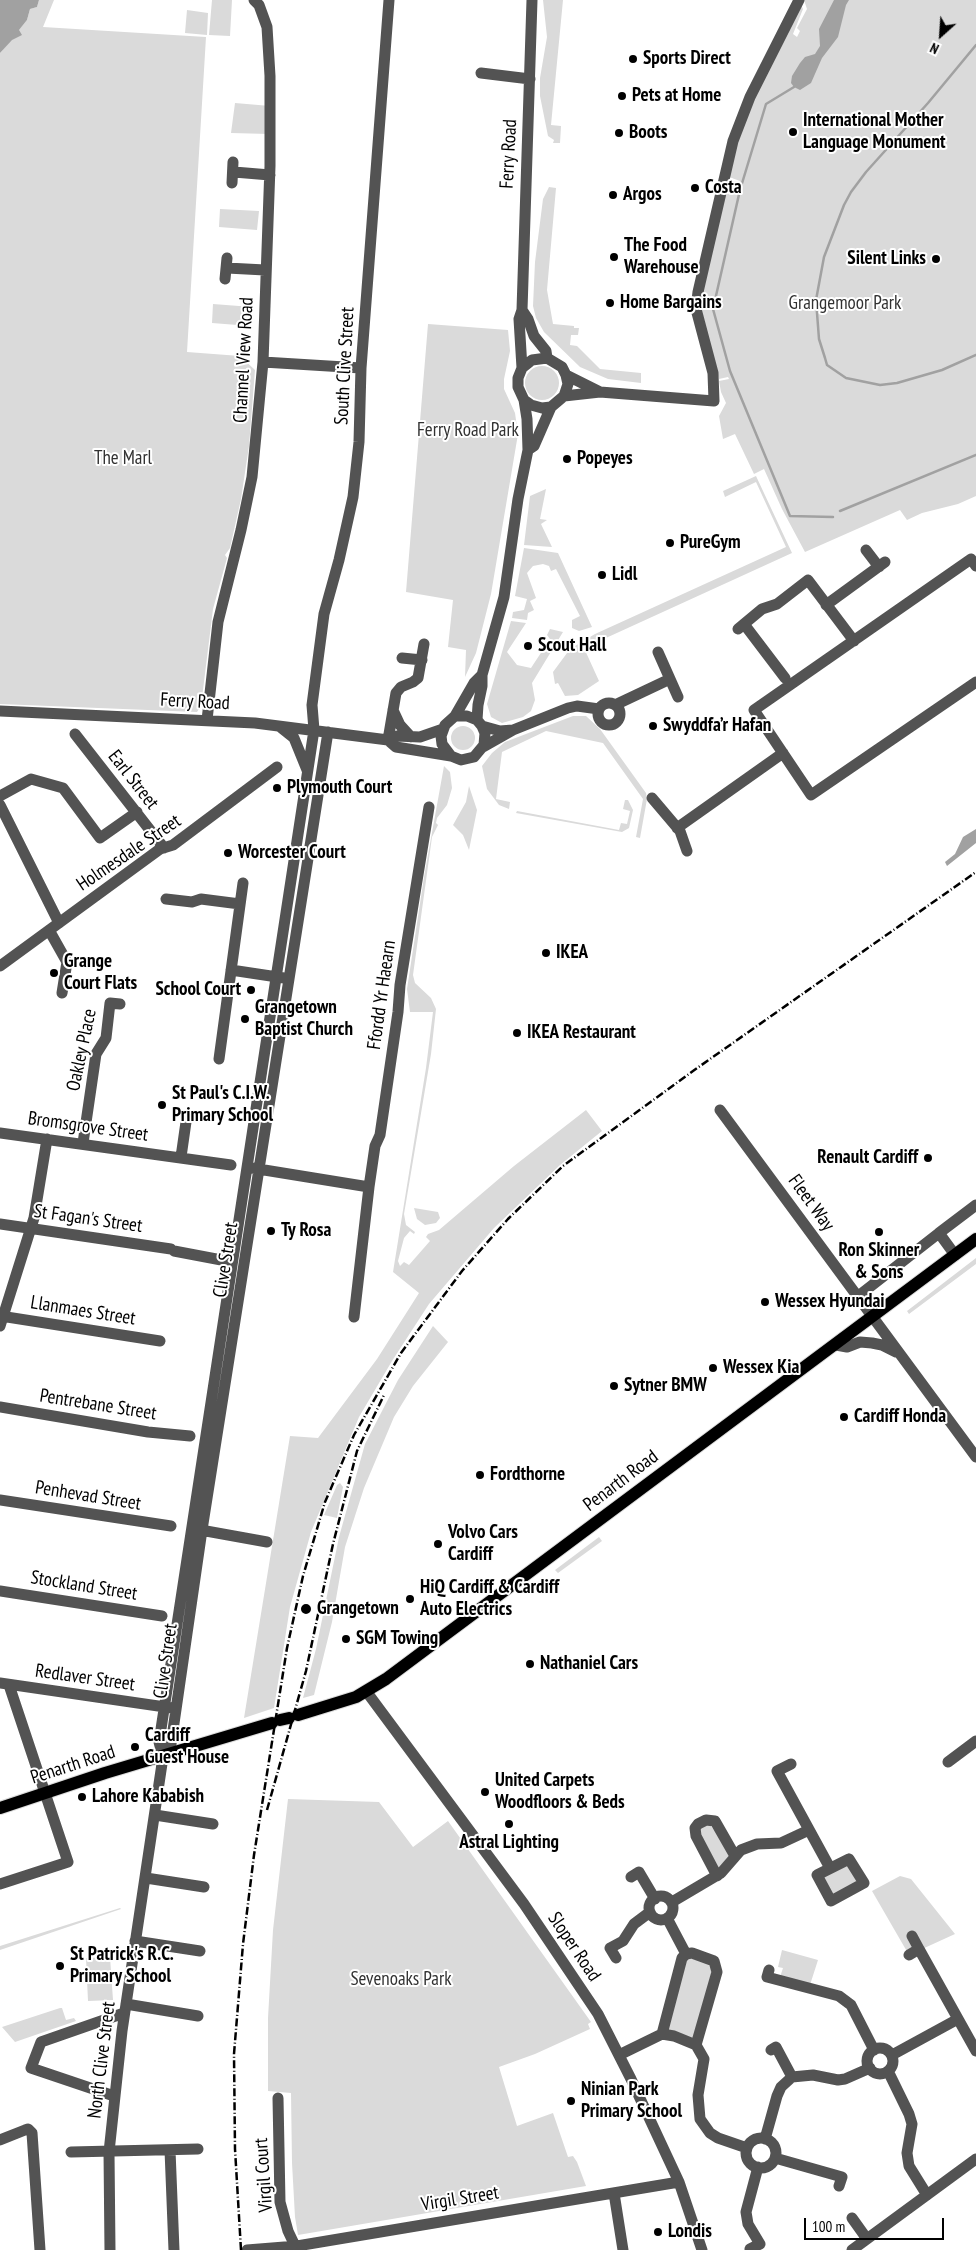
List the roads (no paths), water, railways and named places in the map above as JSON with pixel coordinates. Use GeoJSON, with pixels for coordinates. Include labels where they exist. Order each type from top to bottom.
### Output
{"type":"FeatureCollection","features":[{"type":"Feature","properties":{"kind":"main road","name":"Penarth Road"},"geometry":{"type":"LineString","coordinates":[[0,1808],[341,1702],[366,1692],[536,1569],[976,1239]]}},
{"type":"Feature","properties":{"kind":"street","name":"Channel View Road"},"geometry":{"type":"LineString","coordinates":[[207,720],[218,622],[250,484],[257,437],[263,362],[270,174],[267,27],[259,5],[254,0]]}},
{"type":"Feature","properties":{"kind":"street","name":"South Clive Street"},"geometry":{"type":"LineString","coordinates":[[314,730],[312,705],[324,614],[339,560],[353,497],[359,442],[361,368],[389,0]]}},
{"type":"Feature","properties":{"kind":"street","name":"Ferry Road"},"geometry":{"type":"LineString","coordinates":[[388,740],[396,747],[466,760],[474,757],[483,747],[486,737],[480,723],[478,705],[482,675],[504,597],[518,498],[528,450],[524,400],[518,387],[518,378],[522,368],[519,319],[522,310],[532,0]]}},
{"type":"Feature","properties":{"kind":"street"},"geometry":{"type":"LineString","coordinates":[[566,375],[568,384],[564,396],[600,392],[714,401],[713,373],[696,309],[698,292],[733,141],[754,90],[799,0]]}},
{"type":"Feature","properties":{"kind":"street"},"geometry":{"type":"LineString","coordinates":[[482,73],[530,79]]}},
{"type":"Feature","properties":{"kind":"street"},"geometry":{"type":"LineString","coordinates":[[233,172],[270,174]]}},
{"type":"Feature","properties":{"kind":"street"},"geometry":{"type":"LineString","coordinates":[[227,269],[266,270]]}},
{"type":"Feature","properties":{"kind":"street","name":"Ferry Road"},"geometry":{"type":"LineString","coordinates":[[522,310],[528,319],[534,336],[546,351],[547,358],[555,361],[566,375],[600,392]]}},
{"type":"Feature","properties":{"kind":"street"},"geometry":{"type":"LineString","coordinates":[[522,368],[532,360],[547,358]]}},
{"type":"Feature","properties":{"kind":"street"},"geometry":{"type":"LineString","coordinates":[[263,362],[361,368]]}},
{"type":"Feature","properties":{"kind":"street","name":"Ferry Road"},"geometry":{"type":"LineString","coordinates":[[528,450],[534,446],[551,407],[564,396]]}},
{"type":"Feature","properties":{"kind":"street"},"geometry":{"type":"LineString","coordinates":[[524,400],[531,405],[542,408],[551,407]]}},
{"type":"Feature","properties":{"kind":"street"},"geometry":{"type":"LineString","coordinates":[[826,605],[882,565],[866,550]]}},
{"type":"Feature","properties":{"kind":"street"},"geometry":{"type":"LineString","coordinates":[[976,566],[971,559],[754,710],[811,795],[976,682]]}},
{"type":"Feature","properties":{"kind":"street"},"geometry":{"type":"LineString","coordinates":[[785,678],[741,626],[762,609],[777,604],[808,580],[854,640]]}},
{"type":"Feature","properties":{"kind":"street"},"geometry":{"type":"LineString","coordinates":[[388,740],[398,690],[418,678],[424,644]]}},
{"type":"Feature","properties":{"kind":"street"},"geometry":{"type":"LineString","coordinates":[[658,652],[678,697]]}},
{"type":"Feature","properties":{"kind":"street"},"geometry":{"type":"LineString","coordinates":[[402,658],[422,660]]}},
{"type":"Feature","properties":{"kind":"street","name":"Ferry Road"},"geometry":{"type":"LineString","coordinates":[[0,711],[207,720],[279,726],[388,740],[397,736],[425,736],[443,729],[455,716],[474,683],[482,675]]}},
{"type":"Feature","properties":{"kind":"street"},"geometry":{"type":"LineString","coordinates":[[483,747],[513,730],[568,708],[577,706],[599,709],[608,703],[615,705],[670,679]]}},
{"type":"Feature","properties":{"kind":"street"},"geometry":{"type":"LineString","coordinates":[[599,709],[598,714],[601,721],[612,724],[617,721],[619,715],[615,705]]}},
{"type":"Feature","properties":{"kind":"street"},"geometry":{"type":"LineString","coordinates":[[393,710],[400,725],[411,737]]}},
{"type":"Feature","properties":{"kind":"street"},"geometry":{"type":"LineString","coordinates":[[455,716],[467,716],[500,731],[513,730]]}},
{"type":"Feature","properties":{"kind":"street"},"geometry":{"type":"LineString","coordinates":[[279,726],[294,738],[308,772]]}},
{"type":"Feature","properties":{"kind":"street"},"geometry":{"type":"LineString","coordinates":[[443,729],[442,744],[451,756]]}},
{"type":"Feature","properties":{"kind":"street","name":"Clive Street"},"geometry":{"type":"LineString","coordinates":[[283,978],[314,730]]}},
{"type":"Feature","properties":{"kind":"street","name":"Clive Street"},"geometry":{"type":"LineString","coordinates":[[163,1757],[159,1742],[171,1708],[283,978],[328,732]]}},
{"type":"Feature","properties":{"kind":"street","name":"Earl Street"},"geometry":{"type":"LineString","coordinates":[[74,734],[164,848]]}},
{"type":"Feature","properties":{"kind":"street"},"geometry":{"type":"LineString","coordinates":[[677,828],[783,753]]}},
{"type":"Feature","properties":{"kind":"street","name":"Holmesdale Street"},"geometry":{"type":"LineString","coordinates":[[0,966],[164,848],[173,845],[277,768]]}},
{"type":"Feature","properties":{"kind":"street"},"geometry":{"type":"LineString","coordinates":[[0,796],[31,779],[63,788],[100,838],[137,812]]}},
{"type":"Feature","properties":{"kind":"street"},"geometry":{"type":"LineString","coordinates":[[652,798],[677,828],[688,851]]}},
{"type":"Feature","properties":{"kind":"street"},"geometry":{"type":"LineString","coordinates":[[0,805],[54,927],[67,962],[62,993]]}},
{"type":"Feature","properties":{"kind":"street","name":"Ffordd Yr Haearn"},"geometry":{"type":"LineString","coordinates":[[354,1318],[375,1146],[380,1135],[398,1012],[400,985],[429,807]]}},
{"type":"Feature","properties":{"kind":"street"},"geometry":{"type":"LineString","coordinates":[[219,1059],[243,883]]}},
{"type":"Feature","properties":{"kind":"street"},"geometry":{"type":"LineString","coordinates":[[166,899],[192,902],[201,899],[240,904]]}},
{"type":"Feature","properties":{"kind":"street"},"geometry":{"type":"LineString","coordinates":[[232,970],[283,978]]}},
{"type":"Feature","properties":{"kind":"street","name":"Oakley Place"},"geometry":{"type":"LineString","coordinates":[[83,1144],[96,1054],[106,1038],[110,1003],[120,1004]]}},
{"type":"Feature","properties":{"kind":"street","name":"Fleet Way"},"geometry":{"type":"LineString","coordinates":[[720,1110],[976,1457]]}},
{"type":"Feature","properties":{"kind":"street"},"geometry":{"type":"LineString","coordinates":[[181,1157],[186,1122]]}},
{"type":"Feature","properties":{"kind":"street","name":"Bromsgrove Street"},"geometry":{"type":"LineString","coordinates":[[0,1133],[232,1164]]}},
{"type":"Feature","properties":{"kind":"street"},"geometry":{"type":"LineString","coordinates":[[1,1320],[31,1228],[47,1139]]}},
{"type":"Feature","properties":{"kind":"street"},"geometry":{"type":"LineString","coordinates":[[253,1168],[369,1187]]}},
{"type":"Feature","properties":{"kind":"street","name":"Clive Street"},"geometry":{"type":"LineString","coordinates":[[197,1529],[232,1262],[253,1168]]}},
{"type":"Feature","properties":{"kind":"street"},"geometry":{"type":"LineString","coordinates":[[857,1297],[976,1205]]}},
{"type":"Feature","properties":{"kind":"street","name":"St Fagan's Street"},"geometry":{"type":"LineString","coordinates":[[0,1224],[173,1250],[232,1262]]}},
{"type":"Feature","properties":{"kind":"street"},"geometry":{"type":"LineString","coordinates":[[938,1233],[955,1255]]}},
{"type":"Feature","properties":{"kind":"street","name":"Llanmaes Street"},"geometry":{"type":"LineString","coordinates":[[1,1320],[160,1341]]}},
{"type":"Feature","properties":{"kind":"street"},"geometry":{"type":"LineString","coordinates":[[836,1345],[847,1347],[860,1342],[872,1342],[900,1354]]}},
{"type":"Feature","properties":{"kind":"street","name":"Pentrebane Street"},"geometry":{"type":"LineString","coordinates":[[0,1407],[148,1432],[190,1436]]}},
{"type":"Feature","properties":{"kind":"street","name":"Penhevad Street"},"geometry":{"type":"LineString","coordinates":[[0,1500],[171,1526]]}},
{"type":"Feature","properties":{"kind":"street"},"geometry":{"type":"LineString","coordinates":[[197,1529],[267,1542]]}},
{"type":"Feature","properties":{"kind":"street","name":"Stockland Street"},"geometry":{"type":"LineString","coordinates":[[0,1591],[162,1616]]}},
{"type":"Feature","properties":{"kind":"street"},"geometry":{"type":"LineString","coordinates":[[0,1889],[68,1862],[5,1684]]}},
{"type":"Feature","properties":{"kind":"street","name":"Redlaver Street"},"geometry":{"type":"LineString","coordinates":[[5,1684],[171,1708]]}},
{"type":"Feature","properties":{"kind":"street","name":"Sloper Road"},"geometry":{"type":"LineString","coordinates":[[366,1692],[534,1919],[598,2014],[679,2182],[702,2250]]}},
{"type":"Feature","properties":{"kind":"street"},"geometry":{"type":"LineString","coordinates":[[948,1762],[976,1741]]}},
{"type":"Feature","properties":{"kind":"street","name":"North Clive Street"},"geometry":{"type":"LineString","coordinates":[[110,2250],[109,2152],[114,2096],[125,2009],[163,1757]]}},
{"type":"Feature","properties":{"kind":"street"},"geometry":{"type":"LineString","coordinates":[[790,1764],[777,1771],[830,1868]]}},
{"type":"Feature","properties":{"kind":"street"},"geometry":{"type":"LineString","coordinates":[[155,1815],[213,1824]]}},
{"type":"Feature","properties":{"kind":"street"},"geometry":{"type":"LineString","coordinates":[[717,1876],[696,1836],[695,1828],[698,1824],[706,1820],[715,1821],[735,1856]]}},
{"type":"Feature","properties":{"kind":"street"},"geometry":{"type":"LineString","coordinates":[[672,1902],[717,1876],[735,1856],[747,1847],[757,1844],[781,1843],[808,1830]]}},
{"type":"Feature","properties":{"kind":"street"},"geometry":{"type":"LineString","coordinates":[[630,1877],[639,1872],[654,1899]]}},
{"type":"Feature","properties":{"kind":"street"},"geometry":{"type":"LineString","coordinates":[[146,1878],[204,1886]]}},
{"type":"Feature","properties":{"kind":"street"},"geometry":{"type":"LineString","coordinates":[[664,1897],[672,1902],[672,1913],[667,1918],[659,1920],[650,1912],[650,1905],[654,1899],[664,1897]]}},
{"type":"Feature","properties":{"kind":"street"},"geometry":{"type":"LineString","coordinates":[[616,1958],[610,1948],[623,1942],[634,1924],[650,1912]]}},
{"type":"Feature","properties":{"kind":"street"},"geometry":{"type":"LineString","coordinates":[[667,1918],[686,1954]]}},
{"type":"Feature","properties":{"kind":"street"},"geometry":{"type":"LineString","coordinates":[[912,1936],[976,2051]]}},
{"type":"Feature","properties":{"kind":"street"},"geometry":{"type":"LineString","coordinates":[[136,1941],[200,1951]]}},
{"type":"Feature","properties":{"kind":"street"},"geometry":{"type":"LineString","coordinates":[[909,1955],[919,1949]]}},
{"type":"Feature","properties":{"kind":"street"},"geometry":{"type":"LineString","coordinates":[[662,2034],[680,1963],[686,1954],[702,1955],[714,1961],[717,1972],[696,2045]]}},
{"type":"Feature","properties":{"kind":"street"},"geometry":{"type":"LineString","coordinates":[[779,1980],[783,1968]]}},
{"type":"Feature","properties":{"kind":"street"},"geometry":{"type":"LineString","coordinates":[[769,1970],[767,1977],[839,1996],[851,2005],[874,2050]]}},
{"type":"Feature","properties":{"kind":"street"},"geometry":{"type":"LineString","coordinates":[[114,2096],[31,2068],[41,2042],[125,2009],[198,2016]]}},
{"type":"Feature","properties":{"kind":"street"},"geometry":{"type":"LineString","coordinates":[[892,2055],[958,2019]]}},
{"type":"Feature","properties":{"kind":"street"},"geometry":{"type":"LineString","coordinates":[[619,2055],[662,2034],[674,2036],[696,2045],[704,2059],[698,2095],[700,2118],[710,2133],[718,2138],[747,2148]]}},
{"type":"Feature","properties":{"kind":"street"},"geometry":{"type":"LineString","coordinates":[[771,2050],[776,2047],[792,2078]]}},
{"type":"Feature","properties":{"kind":"street"},"geometry":{"type":"LineString","coordinates":[[882,2048],[892,2055],[893,2064],[888,2071],[879,2073],[870,2068],[868,2059],[874,2050],[882,2048]]}},
{"type":"Feature","properties":{"kind":"street"},"geometry":{"type":"LineString","coordinates":[[765,2138],[781,2087],[792,2078],[813,2075],[838,2080],[845,2079],[870,2068]]}},
{"type":"Feature","properties":{"kind":"street"},"geometry":{"type":"LineString","coordinates":[[888,2071],[912,2124],[907,2153],[909,2166],[927,2194]]}},
{"type":"Feature","properties":{"kind":"street","name":"Virgil Court"},"geometry":{"type":"LineString","coordinates":[[278,2098],[280,2202],[288,2231],[297,2248]]}},
{"type":"Feature","properties":{"kind":"street"},"geometry":{"type":"LineString","coordinates":[[0,2140],[28,2129],[32,2133],[40,2250]]}},
{"type":"Feature","properties":{"kind":"street"},"geometry":{"type":"LineString","coordinates":[[765,2138],[774,2144],[776,2149],[775,2158],[769,2166],[758,2167],[748,2159],[747,2148],[754,2140],[765,2138]]}},
{"type":"Feature","properties":{"kind":"street"},"geometry":{"type":"LineString","coordinates":[[170,2150],[174,2250]]}},
{"type":"Feature","properties":{"kind":"street"},"geometry":{"type":"LineString","coordinates":[[71,2152],[198,2150]]}},
{"type":"Feature","properties":{"kind":"street"},"geometry":{"type":"LineString","coordinates":[[775,2158],[842,2177],[839,2186]]}},
{"type":"Feature","properties":{"kind":"street"},"geometry":{"type":"LineString","coordinates":[[852,2250],[976,2158]]}},
{"type":"Feature","properties":{"kind":"street"},"geometry":{"type":"LineString","coordinates":[[750,2249],[760,2244],[748,2224],[746,2212],[758,2167]]}},
{"type":"Feature","properties":{"kind":"street","name":"Virgil Street"},"geometry":{"type":"LineString","coordinates":[[247,2250],[297,2248],[679,2182]]}},
{"type":"Feature","properties":{"kind":"street"},"geometry":{"type":"LineString","coordinates":[[614,2193],[623,2250]]}},
{"type":"Feature","properties":{"kind":"street"},"geometry":{"type":"LineString","coordinates":[[852,2218],[867,2239]]}},
{"type":"Feature","properties":{"kind":"waterway"},"geometry":{"type":"LineString","coordinates":[[976,45],[928,103],[866,172],[851,192],[824,257],[816,300],[819,339],[827,365],[846,378],[880,385],[897,383],[942,370],[976,355]]}},
{"type":"Feature","properties":{"kind":"waterway"},"geometry":{"type":"LineString","coordinates":[[794,87],[766,104],[740,190],[713,309],[730,371],[790,516],[833,517]]}},
{"type":"Feature","properties":{"kind":"waterway"},"geometry":{"type":"LineString","coordinates":[[840,511],[976,455]]}},
{"type":"Feature","properties":{"kind":"railway"},"geometry":{"type":"LineString","coordinates":[[241,2250],[235,2149],[234,2054],[243,1944],[254,1855],[287,1648],[303,1576],[325,1502],[354,1435],[401,1353],[462,1271],[508,1219],[563,1166],[693,1071],[976,872]]}},
{"type":"Feature","properties":{"kind":"railway"},"geometry":{"type":"LineString","coordinates":[[267,1810],[306,1671],[333,1544],[357,1451],[384,1395]]}},
{"type":"Feature","properties":{"kind":"place","name":"Sports Direct"},"geometry":{"type":"Point","coordinates":[633,59]}},
{"type":"Feature","properties":{"kind":"place","name":"Pets at Home"},"geometry":{"type":"Point","coordinates":[622,96]}},
{"type":"Feature","properties":{"kind":"place","name":"International Mother Language Monument"},"geometry":{"type":"Point","coordinates":[793,132]}},
{"type":"Feature","properties":{"kind":"place","name":"Boots"},"geometry":{"type":"Point","coordinates":[619,133]}},
{"type":"Feature","properties":{"kind":"place","name":"Costa"},"geometry":{"type":"Point","coordinates":[695,188]}},
{"type":"Feature","properties":{"kind":"place","name":"Argos"},"geometry":{"type":"Point","coordinates":[613,195]}},
{"type":"Feature","properties":{"kind":"place","name":"The Food Warehouse"},"geometry":{"type":"Point","coordinates":[614,257]}},
{"type":"Feature","properties":{"kind":"place","name":"Silent Links"},"geometry":{"type":"Point","coordinates":[936,259]}},
{"type":"Feature","properties":{"kind":"place","name":"Home Bargains"},"geometry":{"type":"Point","coordinates":[610,303]}},
{"type":"Feature","properties":{"kind":"place","name":"Popeyes"},"geometry":{"type":"Point","coordinates":[567,459]}},
{"type":"Feature","properties":{"kind":"place","name":"PureGym"},"geometry":{"type":"Point","coordinates":[670,543]}},
{"type":"Feature","properties":{"kind":"place","name":"Lidl"},"geometry":{"type":"Point","coordinates":[602,575]}},
{"type":"Feature","properties":{"kind":"place","name":"Scout Hall"},"geometry":{"type":"Point","coordinates":[528,646]}},
{"type":"Feature","properties":{"kind":"place","name":"Swyddfa’r Hafan"},"geometry":{"type":"Point","coordinates":[653,726]}},
{"type":"Feature","properties":{"kind":"place","name":"Plymouth Court"},"geometry":{"type":"Point","coordinates":[277,788]}},
{"type":"Feature","properties":{"kind":"place","name":"Worcester Court"},"geometry":{"type":"Point","coordinates":[228,853]}},
{"type":"Feature","properties":{"kind":"place","name":"IKEA"},"geometry":{"type":"Point","coordinates":[546,953]}},
{"type":"Feature","properties":{"kind":"place","name":"Grange Court Flats"},"geometry":{"type":"Point","coordinates":[54,973]}},
{"type":"Feature","properties":{"kind":"place","name":"School Court"},"geometry":{"type":"Point","coordinates":[251,990]}},
{"type":"Feature","properties":{"kind":"place","name":"Grangetown Baptist Church"},"geometry":{"type":"Point","coordinates":[245,1019]}},
{"type":"Feature","properties":{"kind":"place","name":"IKEA Restaurant"},"geometry":{"type":"Point","coordinates":[517,1033]}},
{"type":"Feature","properties":{"kind":"place","name":"St Paul's C.I.W. Primary School"},"geometry":{"type":"Point","coordinates":[162,1105]}},
{"type":"Feature","properties":{"kind":"place","name":"Renault Cardiff"},"geometry":{"type":"Point","coordinates":[928,1158]}},
{"type":"Feature","properties":{"kind":"place","name":"Ty Rosa"},"geometry":{"type":"Point","coordinates":[271,1231]}},
{"type":"Feature","properties":{"kind":"place","name":"Ron Skinner & Sons"},"geometry":{"type":"Point","coordinates":[879,1232]}},
{"type":"Feature","properties":{"kind":"place","name":"Wessex Hyundai"},"geometry":{"type":"Point","coordinates":[765,1302]}},
{"type":"Feature","properties":{"kind":"place","name":"Wessex Kia"},"geometry":{"type":"Point","coordinates":[713,1368]}},
{"type":"Feature","properties":{"kind":"place","name":"Sytner BMW"},"geometry":{"type":"Point","coordinates":[614,1386]}},
{"type":"Feature","properties":{"kind":"place","name":"Cardiff Honda"},"geometry":{"type":"Point","coordinates":[844,1417]}},
{"type":"Feature","properties":{"kind":"place","name":"Fordthorne"},"geometry":{"type":"Point","coordinates":[480,1475]}},
{"type":"Feature","properties":{"kind":"place","name":"Volvo Cars Cardiff"},"geometry":{"type":"Point","coordinates":[438,1544]}},
{"type":"Feature","properties":{"kind":"place","name":"HiQ Cardiff & Cardiff Auto Electrics"},"geometry":{"type":"Point","coordinates":[410,1599]}},
{"type":"Feature","properties":{"kind":"place","name":"Grangetown"},"geometry":{"type":"Point","coordinates":[306,1609]}},
{"type":"Feature","properties":{"kind":"place","name":"SGM Towing"},"geometry":{"type":"Point","coordinates":[346,1639]}},
{"type":"Feature","properties":{"kind":"place","name":"Nathaniel Cars"},"geometry":{"type":"Point","coordinates":[530,1664]}},
{"type":"Feature","properties":{"kind":"place","name":"Cardiff Guest House"},"geometry":{"type":"Point","coordinates":[135,1747]}},
{"type":"Feature","properties":{"kind":"place","name":"United Carpets Woodfloors & Beds"},"geometry":{"type":"Point","coordinates":[485,1792]}},
{"type":"Feature","properties":{"kind":"place","name":"Lahore Kababish"},"geometry":{"type":"Point","coordinates":[82,1797]}},
{"type":"Feature","properties":{"kind":"place","name":"Astral Lighting"},"geometry":{"type":"Point","coordinates":[509,1824]}},
{"type":"Feature","properties":{"kind":"place","name":"St Patrick's R.C. Primary School"},"geometry":{"type":"Point","coordinates":[60,1966]}},
{"type":"Feature","properties":{"kind":"place","name":"Ninian Park Primary School"},"geometry":{"type":"Point","coordinates":[571,2101]}},
{"type":"Feature","properties":{"kind":"place","name":"Londis"},"geometry":{"type":"Point","coordinates":[658,2232]}},
{"type":"Feature","properties":{"kind":"park label","name":"Grangemoor Park"},"geometry":{"type":"Point","coordinates":[845,304]}},
{"type":"Feature","properties":{"kind":"park label","name":"Ferry Road Park"},"geometry":{"type":"Point","coordinates":[468,431]}},
{"type":"Feature","properties":{"kind":"park label","name":"The Marl"},"geometry":{"type":"Point","coordinates":[123,459]}},
{"type":"Feature","properties":{"kind":"park label","name":"Sevenoaks Park"},"geometry":{"type":"Point","coordinates":[401,1980]}}]}
